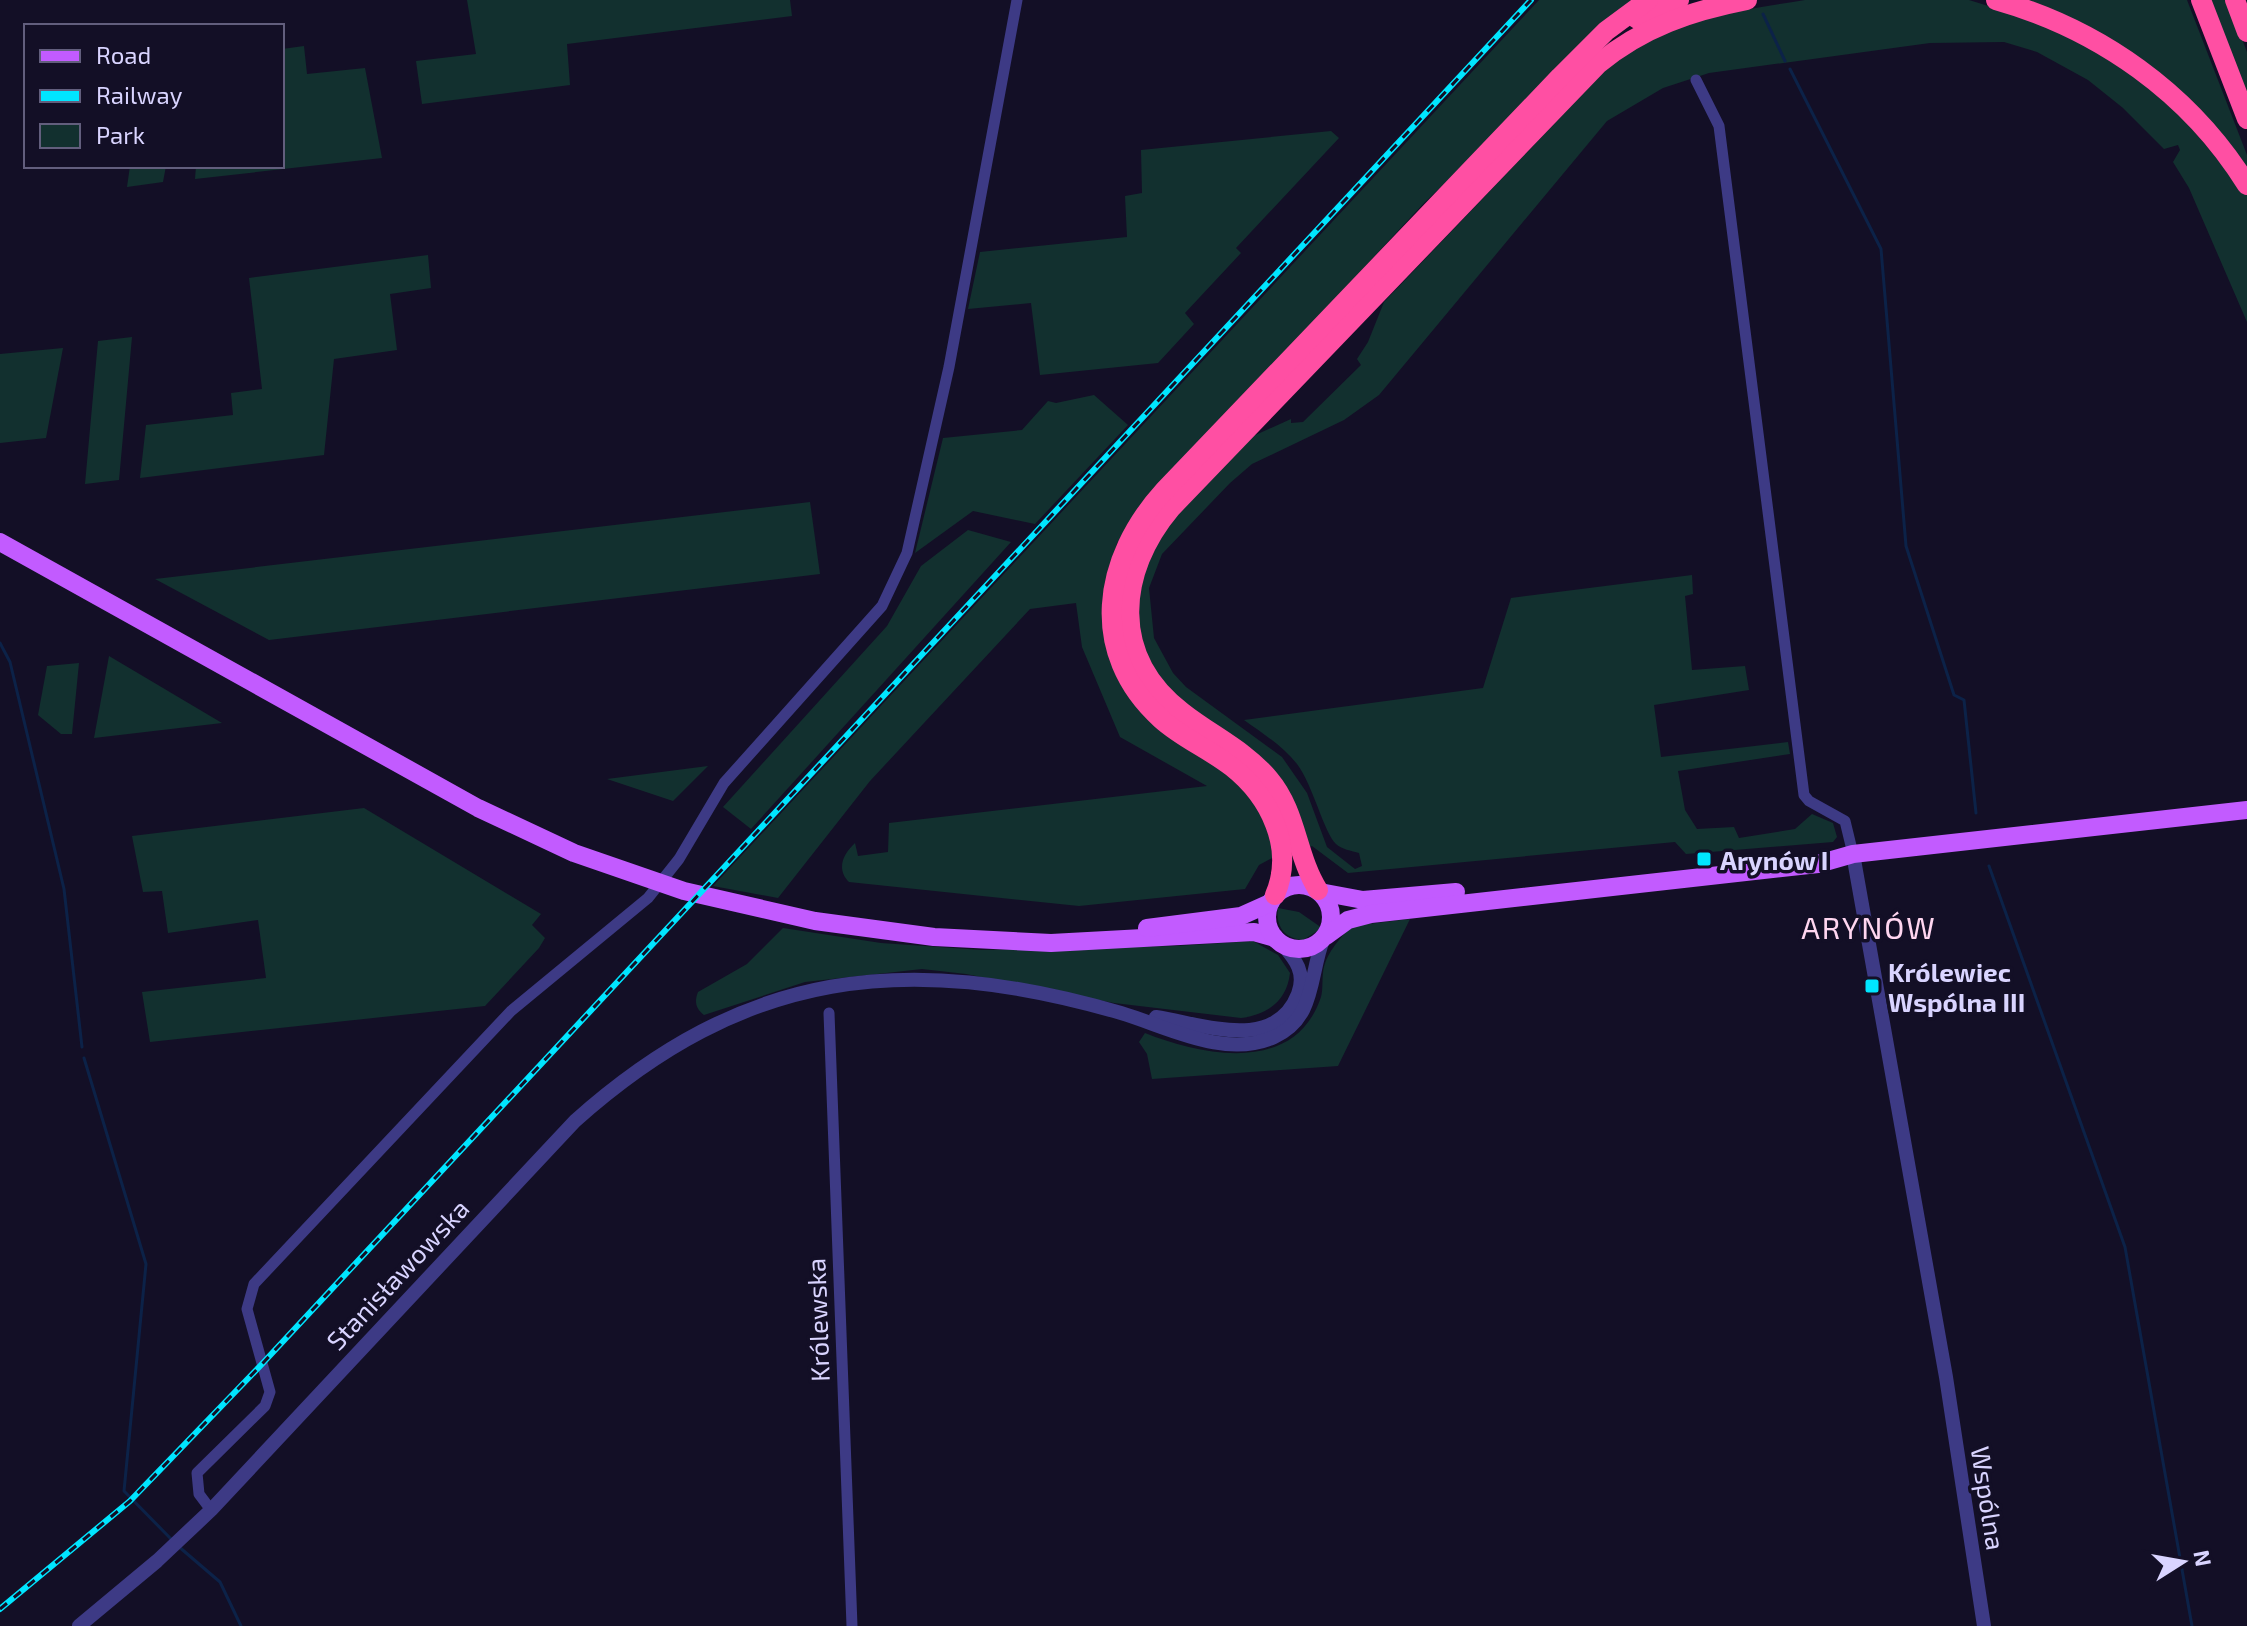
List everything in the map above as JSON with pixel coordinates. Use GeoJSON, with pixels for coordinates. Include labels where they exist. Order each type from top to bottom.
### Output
{"type":"FeatureCollection","features":[{"type":"Feature","properties":{"kind":"highway"},"geometry":{"type":"LineString","coordinates":[[1273,899],[1281,880],[1283,850],[1265,804],[1232,767],[1161,718],[1127,673],[1116,645],[1112,611],[1113,583],[1120,556],[1148,507],[1589,49],[1617,21],[1648,0]]}},
{"type":"Feature","properties":{"kind":"highway"},"geometry":{"type":"LineString","coordinates":[[1589,49],[1649,12],[1679,0]]}},
{"type":"Feature","properties":{"kind":"highway"},"geometry":{"type":"LineString","coordinates":[[1319,891],[1307,871],[1291,816],[1274,785],[1249,759],[1169,701],[1146,671],[1136,650],[1129,612],[1138,558],[1171,508],[1598,64],[1629,41],[1666,22],[1747,0]]}},
{"type":"Feature","properties":{"kind":"highway"},"geometry":{"type":"LineString","coordinates":[[1996,0],[2084,33],[2149,76],[2198,122],[2247,185]]}},
{"type":"Feature","properties":{"kind":"highway"},"geometry":{"type":"LineString","coordinates":[[2201,0],[2247,119]]}},
{"type":"Feature","properties":{"kind":"highway"},"geometry":{"type":"LineString","coordinates":[[2235,0],[2247,32]]}},
{"type":"Feature","properties":{"kind":"highway"},"geometry":{"type":"LineString","coordinates":[[2242,0],[2247,7]]}},
{"type":"Feature","properties":{"kind":"main road"},"geometry":{"type":"LineString","coordinates":[[0,542],[478,808],[610,866],[719,900],[836,925],[1051,943],[1178,938],[1236,931],[1267,933],[1299,950],[1360,915],[1818,864],[1853,854],[2247,810]]}},
{"type":"Feature","properties":{"kind":"main road"},"geometry":{"type":"LineString","coordinates":[[965,938],[1166,926],[1241,916],[1295,885],[1343,899],[1375,899],[1528,887],[1828,852],[1853,854]]}},
{"type":"Feature","properties":{"kind":"main road"},"geometry":{"type":"LineString","coordinates":[[1319,891],[1332,913],[1324,938]]}},
{"type":"Feature","properties":{"kind":"main road"},"geometry":{"type":"LineString","coordinates":[[1273,899],[1267,917],[1278,941]]}},
{"type":"Feature","properties":{"kind":"street"},"geometry":{"type":"LineString","coordinates":[[211,1510],[199,1494],[197,1473],[265,1406],[270,1392],[247,1309],[254,1284],[511,1011],[648,898],[679,859],[724,783],[864,628],[896,582],[907,553],[949,367],[1017,0]]}},
{"type":"Feature","properties":{"kind":"street"},"geometry":{"type":"LineString","coordinates":[[1696,80],[1719,126],[1804,795],[1845,821],[1853,854]]}},
{"type":"Feature","properties":{"kind":"street","name":"Wspólna"},"geometry":{"type":"LineString","coordinates":[[1853,854],[1946,1377],[1984,1626]]}},
{"type":"Feature","properties":{"kind":"street"},"geometry":{"type":"LineString","coordinates":[[1120,1013],[1217,1042],[1247,1044],[1274,1037],[1294,1023],[1306,1008],[1324,938]]}},
{"type":"Feature","properties":{"kind":"street"},"geometry":{"type":"LineString","coordinates":[[1120,1013],[1233,1031],[1266,1026],[1288,1010],[1301,982],[1298,964],[1278,941]]}},
{"type":"Feature","properties":{"kind":"street","name":"Stanisławowska"},"geometry":{"type":"LineString","coordinates":[[79,1626],[176,1544],[211,1510],[575,1121],[656,1055],[697,1031],[780,998],[854,983],[932,980],[1023,992],[1120,1013]]}},
{"type":"Feature","properties":{"kind":"street","name":"Królewska"},"geometry":{"type":"LineString","coordinates":[[829,1013],[852,1626]]}},
{"type":"Feature","properties":{"kind":"green space"},"geometry":{"type":"Polygon","coordinates":[[[467,0],[790,0],[792,16],[567,44],[570,85],[422,104],[416,61],[476,54],[467,0]]]}},
{"type":"Feature","properties":{"kind":"green space"},"geometry":{"type":"Polygon","coordinates":[[[1539,0],[1638,0],[1424,203],[1139,509],[1117,543],[1104,599],[1212,761],[1258,804],[1276,856],[1259,865],[1245,889],[1079,906],[849,882],[845,877],[843,862],[855,843],[858,856],[888,852],[889,823],[1207,786],[1120,737],[1082,647],[1076,603],[1030,609],[870,781],[778,898],[713,886],[1539,0]]]}},
{"type":"Feature","properties":{"kind":"green space"},"geometry":{"type":"Polygon","coordinates":[[[1805,0],[1969,0],[2065,30],[2165,96],[2247,195],[2247,322],[2189,188],[2173,162],[2180,150],[2178,145],[2164,149],[2123,108],[2088,80],[2037,52],[2004,42],[1930,43],[1709,73],[1663,88],[1607,121],[1379,395],[1344,420],[1252,464],[1162,554],[1149,588],[1154,638],[1173,673],[1186,687],[1282,757],[1307,793],[1327,847],[1355,869],[1362,866],[1359,853],[1336,844],[1297,764],[1244,720],[1483,688],[1511,598],[1692,575],[1693,594],[1685,596],[1692,670],[1745,666],[1749,690],[1654,705],[1661,757],[1788,742],[1790,754],[1678,771],[1685,810],[1697,829],[1734,827],[1739,838],[1795,829],[1812,814],[1833,823],[1837,837],[1833,842],[1686,854],[1675,842],[1348,873],[1312,846],[1307,848],[1196,717],[1154,674],[1136,627],[1135,605],[1151,542],[1251,437],[1291,419],[1291,423],[1303,422],[1361,365],[1357,359],[1368,342],[1384,302],[1619,56],[1664,33],[1709,18],[1805,0]]]}},
{"type":"Feature","properties":{"kind":"green space"},"geometry":{"type":"Polygon","coordinates":[[[2009,0],[2187,0],[2247,155],[2247,175],[2188,105],[2009,0]]]}},
{"type":"Feature","properties":{"kind":"green space"},"geometry":{"type":"Polygon","coordinates":[[[2207,0],[2227,0],[2247,52],[2247,102],[2207,0]]]}},
{"type":"Feature","properties":{"kind":"green space"},"geometry":{"type":"Polygon","coordinates":[[[304,46],[307,74],[365,68],[382,158],[195,179],[196,168],[284,168],[284,49],[304,46]]]}},
{"type":"Feature","properties":{"kind":"green space"},"geometry":{"type":"Polygon","coordinates":[[[1331,131],[1339,138],[1236,248],[1241,253],[1185,313],[1194,324],[1158,363],[1040,375],[1031,303],[968,309],[980,252],[1127,237],[1125,196],[1142,193],[1141,150],[1331,131]]]}},
{"type":"Feature","properties":{"kind":"green space"},"geometry":{"type":"Polygon","coordinates":[[[130,168],[166,168],[163,182],[127,187],[130,168]]]}},
{"type":"Feature","properties":{"kind":"green space"},"geometry":{"type":"Polygon","coordinates":[[[428,255],[431,288],[390,294],[397,350],[334,359],[324,455],[140,478],[146,425],[233,415],[231,393],[262,389],[249,278],[428,255]]]}},
{"type":"Feature","properties":{"kind":"green space"},"geometry":{"type":"Polygon","coordinates":[[[132,337],[119,480],[85,484],[98,341],[132,337]]]}},
{"type":"Feature","properties":{"kind":"green space"},"geometry":{"type":"Polygon","coordinates":[[[63,348],[46,438],[0,443],[0,354],[63,348]]]}},
{"type":"Feature","properties":{"kind":"green space"},"geometry":{"type":"Polygon","coordinates":[[[1094,395],[1128,425],[1035,524],[973,511],[915,553],[943,438],[1022,430],[1048,401],[1056,403],[1094,395]]]}},
{"type":"Feature","properties":{"kind":"green space"},"geometry":{"type":"Polygon","coordinates":[[[810,502],[820,574],[269,640],[155,579],[810,502]]]}},
{"type":"Feature","properties":{"kind":"green space"},"geometry":{"type":"Polygon","coordinates":[[[968,530],[1011,542],[751,829],[723,807],[887,626],[921,566],[968,530]]]}},
{"type":"Feature","properties":{"kind":"green space"},"geometry":{"type":"Polygon","coordinates":[[[109,656],[222,723],[94,738],[109,656]]]}},
{"type":"Feature","properties":{"kind":"green space"},"geometry":{"type":"Polygon","coordinates":[[[79,663],[72,734],[61,734],[38,715],[47,666],[79,663]]]}},
{"type":"Feature","properties":{"kind":"green space"},"geometry":{"type":"Polygon","coordinates":[[[708,766],[673,801],[607,779],[708,766]]]}},
{"type":"Feature","properties":{"kind":"green space"},"geometry":{"type":"Polygon","coordinates":[[[364,808],[541,914],[532,925],[545,938],[539,948],[485,1006],[150,1042],[142,992],[266,978],[258,920],[168,933],[162,891],[143,892],[132,836],[364,808]]]}},
{"type":"Feature","properties":{"kind":"green space"},"geometry":{"type":"Polygon","coordinates":[[[1278,908],[1299,912],[1322,928],[1303,940],[1291,937],[1280,926],[1278,908]]]}},
{"type":"Feature","properties":{"kind":"green space"},"geometry":{"type":"Polygon","coordinates":[[[1410,919],[1338,1066],[1152,1079],[1147,1054],[1139,1042],[1145,1033],[1193,1048],[1219,1052],[1245,1053],[1269,1049],[1291,1039],[1308,1022],[1321,997],[1327,960],[1351,926],[1410,919]]]}},
{"type":"Feature","properties":{"kind":"green space"},"geometry":{"type":"Polygon","coordinates":[[[783,928],[881,943],[982,950],[1176,946],[1253,941],[1278,955],[1290,973],[1285,991],[1274,1005],[1259,1014],[1241,1018],[1114,1003],[966,974],[922,969],[805,982],[704,1015],[701,1013],[696,1002],[698,992],[747,964],[783,928]]]}},
{"type":"Feature","properties":{"kind":"waterway"},"geometry":{"type":"LineString","coordinates":[[1763,14],[1785,61]]}},
{"type":"Feature","properties":{"kind":"waterway"},"geometry":{"type":"LineString","coordinates":[[1790,69],[1881,249],[1906,546],[1954,695],[1964,700],[1976,813]]}},
{"type":"Feature","properties":{"kind":"waterway"},"geometry":{"type":"LineString","coordinates":[[0,643],[10,662],[64,889],[82,1047]]}},
{"type":"Feature","properties":{"kind":"waterway"},"geometry":{"type":"LineString","coordinates":[[1989,866],[2125,1247],[2192,1626]]}},
{"type":"Feature","properties":{"kind":"waterway"},"geometry":{"type":"LineString","coordinates":[[84,1058],[146,1264],[124,1491],[173,1541]]}},
{"type":"Feature","properties":{"kind":"waterway"},"geometry":{"type":"LineString","coordinates":[[178,1546],[220,1582],[241,1626]]}},
{"type":"Feature","properties":{"kind":"railway"},"geometry":{"type":"LineString","coordinates":[[0,1609],[130,1501],[262,1364],[1531,0]]}},
{"type":"Feature","properties":{"kind":"place","name":"Arynów I"},"geometry":{"type":"Point","coordinates":[1704,859]}},
{"type":"Feature","properties":{"kind":"place","name":"Królewiec Wspólna III"},"geometry":{"type":"Point","coordinates":[1872,986]}},
{"type":"Feature","properties":{"kind":"district","name":"ARYNÓW"},"geometry":{"type":"Point","coordinates":[1869,927]}}]}
